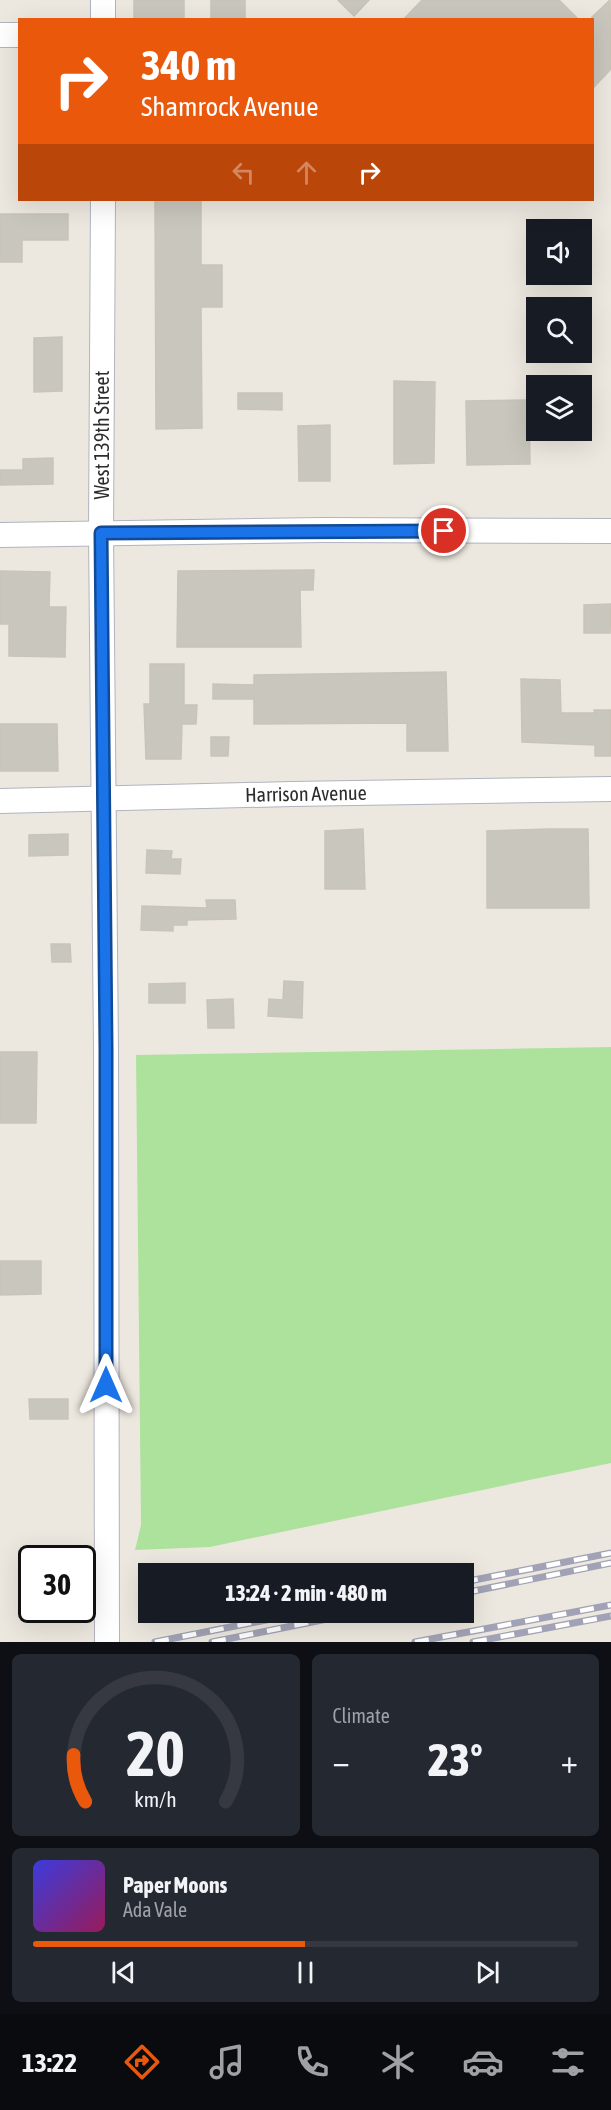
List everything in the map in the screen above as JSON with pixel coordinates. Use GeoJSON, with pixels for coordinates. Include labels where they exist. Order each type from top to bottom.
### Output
{"type":"FeatureCollection","features":[{"type":"Feature","properties":{"kind":"street"},"geometry":{"type":"LineString","coordinates":[[103,0],[103,18]]}},
{"type":"Feature","properties":{"kind":"street"},"geometry":{"type":"LineString","coordinates":[[0,35],[18,35]]}},
{"type":"Feature","properties":{"kind":"street","name":"West 139th Street"},"geometry":{"type":"LineString","coordinates":[[103,201],[101,533],[106,1050],[107,1642]]}},
{"type":"Feature","properties":{"kind":"street"},"geometry":{"type":"LineString","coordinates":[[0,535],[323,530],[611,531]]}},
{"type":"Feature","properties":{"kind":"street","name":"Harrison Avenue"},"geometry":{"type":"LineString","coordinates":[[0,801],[304,793],[611,789]]}},
{"type":"Feature","properties":{"kind":"green space"},"geometry":{"type":"Polygon","coordinates":[[[611,1047],[611,1463],[210,1547],[135,1550],[141,1525],[136,1055],[611,1047]]]}},
{"type":"Feature","properties":{"kind":"building"},"geometry":{"type":"Polygon","coordinates":[[[134,0],[184,0],[184,18],[134,18],[134,0]]]}},
{"type":"Feature","properties":{"kind":"building"},"geometry":{"type":"Polygon","coordinates":[[[211,0],[245,0],[245,18],[211,18],[211,0]]]}},
{"type":"Feature","properties":{"kind":"building"},"geometry":{"type":"Polygon","coordinates":[[[338,0],[369,0],[354,16],[338,0]]]}},
{"type":"Feature","properties":{"kind":"building"},"geometry":{"type":"Polygon","coordinates":[[[422,0],[559,0],[577,18],[405,18],[422,0]]]}},
{"type":"Feature","properties":{"kind":"building"},"geometry":{"type":"Polygon","coordinates":[[[610,0],[611,69],[594,87],[594,18],[592,17],[610,0]]]}},
{"type":"Feature","properties":{"kind":"building"},"geometry":{"type":"Polygon","coordinates":[[[155,201],[201,201],[201,265],[222,265],[222,307],[201,307],[202,428],[156,429],[155,201]]]}},
{"type":"Feature","properties":{"kind":"building"},"geometry":{"type":"Polygon","coordinates":[[[0,214],[68,214],[68,240],[22,240],[22,262],[0,262],[0,214]]]}},
{"type":"Feature","properties":{"kind":"building"},"geometry":{"type":"Polygon","coordinates":[[[62,337],[62,391],[34,392],[34,338],[62,337]]]}},
{"type":"Feature","properties":{"kind":"building"},"geometry":{"type":"Polygon","coordinates":[[[394,381],[435,382],[434,463],[394,464],[394,381]]]}},
{"type":"Feature","properties":{"kind":"building"},"geometry":{"type":"Polygon","coordinates":[[[238,393],[282,393],[282,410],[238,409],[238,393]]]}},
{"type":"Feature","properties":{"kind":"building"},"geometry":{"type":"Polygon","coordinates":[[[526,400],[526,441],[530,441],[530,464],[467,465],[466,401],[526,400]]]}},
{"type":"Feature","properties":{"kind":"building"},"geometry":{"type":"Polygon","coordinates":[[[330,425],[330,481],[299,481],[298,426],[330,425]]]}},
{"type":"Feature","properties":{"kind":"building"},"geometry":{"type":"Polygon","coordinates":[[[53,458],[53,484],[0,485],[0,470],[23,470],[23,459],[53,458]]]}},
{"type":"Feature","properties":{"kind":"building"},"geometry":{"type":"Polygon","coordinates":[[[314,570],[313,590],[300,590],[301,647],[177,647],[178,571],[314,570]]]}},
{"type":"Feature","properties":{"kind":"building"},"geometry":{"type":"Polygon","coordinates":[[[0,571],[50,572],[49,607],[66,607],[65,657],[9,656],[9,624],[0,624],[0,571]]]}},
{"type":"Feature","properties":{"kind":"building"},"geometry":{"type":"Polygon","coordinates":[[[611,604],[610,633],[584,633],[584,605],[611,604]]]}},
{"type":"Feature","properties":{"kind":"building"},"geometry":{"type":"Polygon","coordinates":[[[150,664],[184,664],[184,705],[197,705],[196,724],[182,724],[181,759],[146,759],[144,704],[150,704],[150,664]]]}},
{"type":"Feature","properties":{"kind":"building"},"geometry":{"type":"Polygon","coordinates":[[[446,672],[448,751],[407,751],[407,723],[254,724],[254,699],[213,699],[213,684],[254,685],[254,675],[446,672]]]}},
{"type":"Feature","properties":{"kind":"building"},"geometry":{"type":"Polygon","coordinates":[[[521,679],[560,680],[561,713],[595,713],[594,710],[611,710],[611,756],[595,756],[595,745],[522,742],[521,679]]]}},
{"type":"Feature","properties":{"kind":"building"},"geometry":{"type":"Polygon","coordinates":[[[0,724],[57,724],[58,771],[0,771],[0,724]]]}},
{"type":"Feature","properties":{"kind":"building"},"geometry":{"type":"Polygon","coordinates":[[[211,737],[229,737],[228,756],[211,756],[211,737]]]}},
{"type":"Feature","properties":{"kind":"building"},"geometry":{"type":"Polygon","coordinates":[[[363,829],[365,889],[325,889],[325,831],[363,829]]]}},
{"type":"Feature","properties":{"kind":"building"},"geometry":{"type":"Polygon","coordinates":[[[588,829],[589,908],[487,908],[487,831],[588,829]]]}},
{"type":"Feature","properties":{"kind":"building"},"geometry":{"type":"Polygon","coordinates":[[[68,834],[68,855],[29,856],[29,835],[68,834]]]}},
{"type":"Feature","properties":{"kind":"building"},"geometry":{"type":"Polygon","coordinates":[[[147,850],[172,851],[171,859],[181,859],[180,874],[146,873],[147,850]]]}},
{"type":"Feature","properties":{"kind":"building"},"geometry":{"type":"Polygon","coordinates":[[[206,900],[235,900],[236,919],[187,920],[187,925],[173,925],[173,931],[141,930],[142,906],[207,908],[206,900]]]}},
{"type":"Feature","properties":{"kind":"building"},"geometry":{"type":"Polygon","coordinates":[[[51,944],[70,944],[71,962],[52,962],[51,944]]]}},
{"type":"Feature","properties":{"kind":"building"},"geometry":{"type":"Polygon","coordinates":[[[284,981],[303,982],[302,1018],[268,1016],[269,999],[283,1000],[284,981]]]}},
{"type":"Feature","properties":{"kind":"building"},"geometry":{"type":"Polygon","coordinates":[[[185,983],[185,1003],[149,1003],[149,984],[185,983]]]}},
{"type":"Feature","properties":{"kind":"building"},"geometry":{"type":"Polygon","coordinates":[[[233,999],[234,1028],[208,1028],[207,1000],[233,999]]]}},
{"type":"Feature","properties":{"kind":"building"},"geometry":{"type":"Polygon","coordinates":[[[0,1052],[37,1052],[36,1123],[0,1123],[0,1052]]]}},
{"type":"Feature","properties":{"kind":"building"},"geometry":{"type":"Polygon","coordinates":[[[0,1261],[41,1261],[41,1294],[0,1295],[0,1261]]]}},
{"type":"Feature","properties":{"kind":"building"},"geometry":{"type":"Polygon","coordinates":[[[29,1399],[68,1399],[68,1419],[30,1419],[29,1399]]]}},
{"type":"Feature","properties":{"kind":"railway"},"geometry":{"type":"LineString","coordinates":[[474,1580],[611,1553]]}},
{"type":"Feature","properties":{"kind":"railway"},"geometry":{"type":"LineString","coordinates":[[474,1591],[611,1563]]}},
{"type":"Feature","properties":{"kind":"railway"},"geometry":{"type":"LineString","coordinates":[[415,1642],[611,1605]]}},
{"type":"Feature","properties":{"kind":"railway"},"geometry":{"type":"LineString","coordinates":[[473,1642],[611,1616]]}},
{"type":"Feature","properties":{"kind":"railway"},"geometry":{"type":"LineString","coordinates":[[155,1642],[251,1623]]}},
{"type":"Feature","properties":{"kind":"railway"},"geometry":{"type":"LineString","coordinates":[[212,1642],[307,1623]]}},
{"type":"Feature","properties":{"kind":"route"},"geometry":{"type":"LineString","coordinates":[[106,1385],[106,1050],[101,533],[444,531]]}}]}
